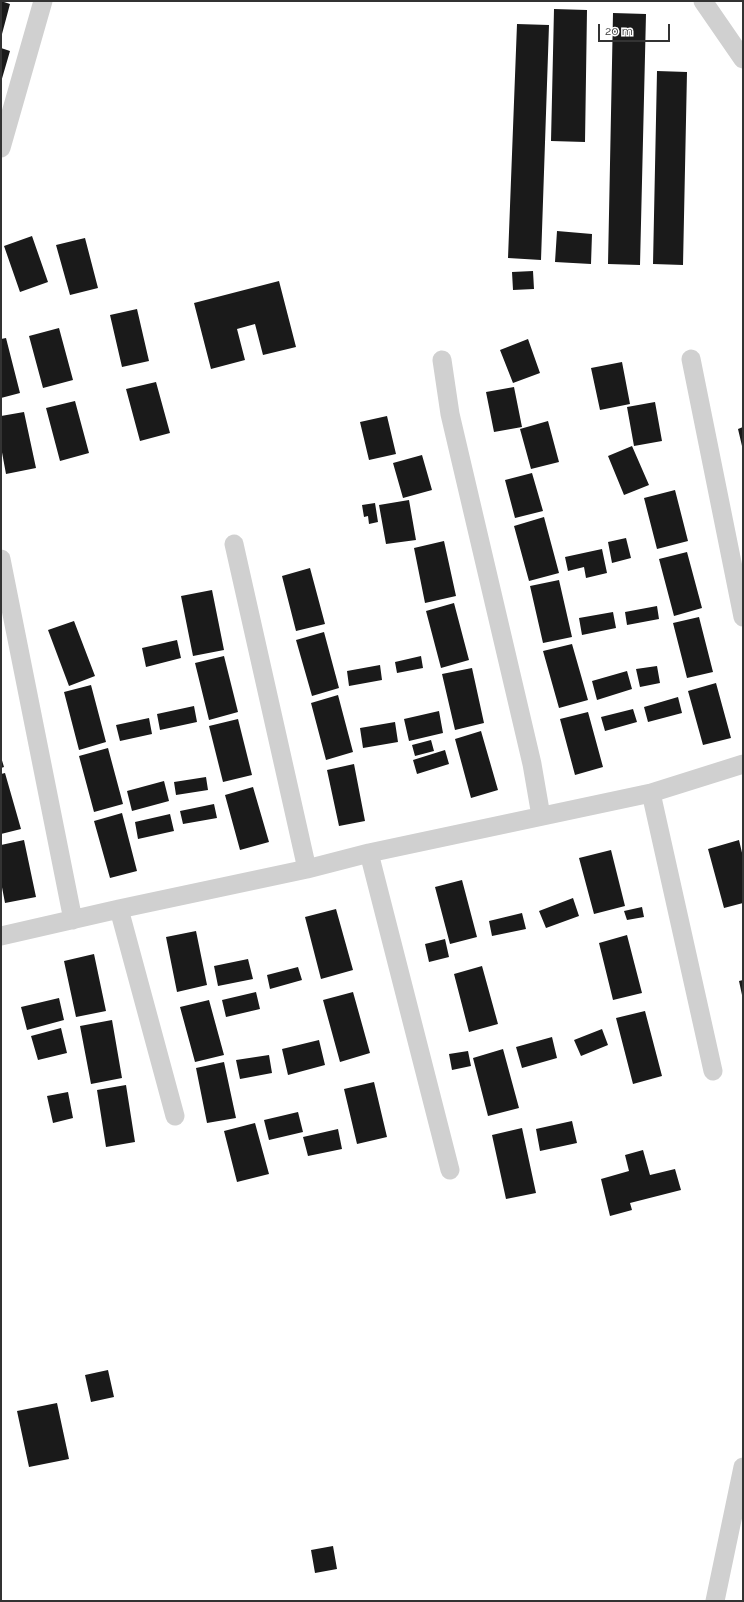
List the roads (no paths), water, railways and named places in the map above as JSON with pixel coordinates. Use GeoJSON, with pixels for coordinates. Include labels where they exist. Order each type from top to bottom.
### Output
{"type":"FeatureCollection","features":[{"type":"Feature","properties":{"kind":"street"},"geometry":{"type":"LineString","coordinates":[[1,148],[43,1]]}},
{"type":"Feature","properties":{"kind":"street"},"geometry":{"type":"LineString","coordinates":[[703,1],[743,59]]}},
{"type":"Feature","properties":{"kind":"street"},"geometry":{"type":"LineString","coordinates":[[691,359],[743,617]]}},
{"type":"Feature","properties":{"kind":"street"},"geometry":{"type":"LineString","coordinates":[[442,360],[450,414],[532,764],[541,816]]}},
{"type":"Feature","properties":{"kind":"street"},"geometry":{"type":"LineString","coordinates":[[234,544],[307,869]]}},
{"type":"Feature","properties":{"kind":"street"},"geometry":{"type":"LineString","coordinates":[[1,559],[74,920]]}},
{"type":"Feature","properties":{"kind":"street"},"geometry":{"type":"LineString","coordinates":[[1,936],[307,869],[369,853],[651,793],[743,764]]}},
{"type":"Feature","properties":{"kind":"street"},"geometry":{"type":"LineString","coordinates":[[651,793],[713,1071]]}},
{"type":"Feature","properties":{"kind":"street"},"geometry":{"type":"LineString","coordinates":[[369,853],[450,1170]]}},
{"type":"Feature","properties":{"kind":"street"},"geometry":{"type":"LineString","coordinates":[[119,909],[175,1116]]}},
{"type":"Feature","properties":{"kind":"street"},"geometry":{"type":"LineString","coordinates":[[715,1601],[743,1468]]}}]}
